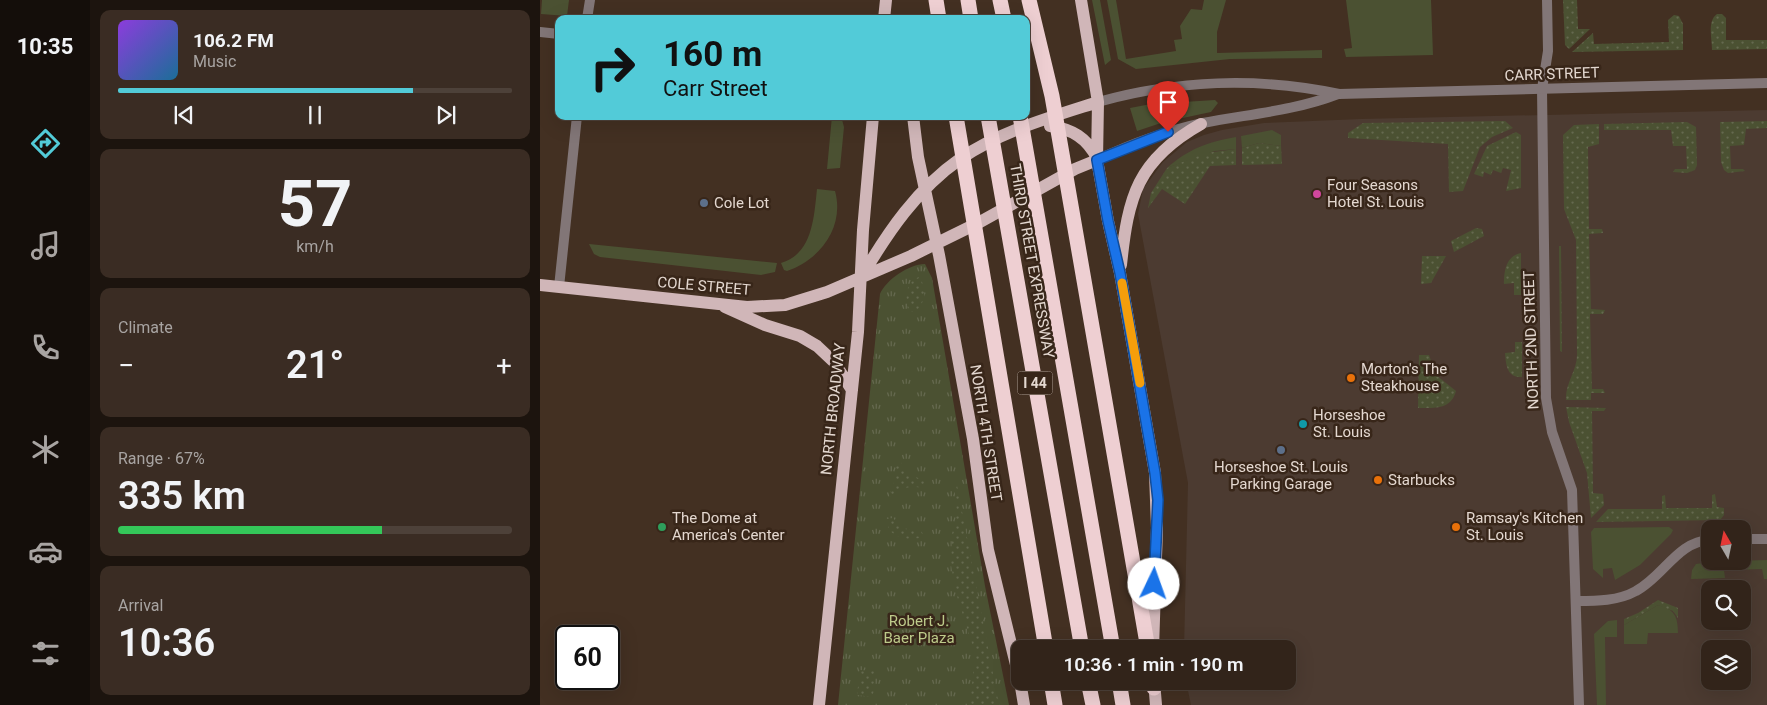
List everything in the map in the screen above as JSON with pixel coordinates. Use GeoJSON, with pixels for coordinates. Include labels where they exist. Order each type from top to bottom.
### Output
{"type":"FeatureCollection","features":[{"type":"Feature","properties":{"kind":"highway"},"geometry":{"type":"LineString","coordinates":[[936,0],[938,15]]}},
{"type":"Feature","properties":{"kind":"highway"},"geometry":{"type":"LineString","coordinates":[[968,0],[970,15]]}},
{"type":"Feature","properties":{"kind":"highway"},"geometry":{"type":"LineString","coordinates":[[1000,0],[1003,15]]}},
{"type":"Feature","properties":{"kind":"highway"},"geometry":{"type":"LineString","coordinates":[[1029,0],[1052,96],[1146,640]]}},
{"type":"Feature","properties":{"kind":"highway"},"geometry":{"type":"LineString","coordinates":[[957,120],[1044,640]]}},
{"type":"Feature","properties":{"kind":"highway","name":"THIRD STREET EXPRESSWAY"},"geometry":{"type":"LineString","coordinates":[[989,120],[1080,640]]}},
{"type":"Feature","properties":{"kind":"highway","name":"THIRD STREET EXPRESSWAY"},"geometry":{"type":"LineString","coordinates":[[1025,121],[1112,640]]}},
{"type":"Feature","properties":{"kind":"highway"},"geometry":{"type":"LineString","coordinates":[[1052,690],[1055,705]]}},
{"type":"Feature","properties":{"kind":"highway"},"geometry":{"type":"LineString","coordinates":[[1090,690],[1092,705]]}},
{"type":"Feature","properties":{"kind":"highway"},"geometry":{"type":"LineString","coordinates":[[1120,690],[1123,705]]}},
{"type":"Feature","properties":{"kind":"main road"},"geometry":{"type":"LineString","coordinates":[[884,15],[886,0]]}},
{"type":"Feature","properties":{"kind":"main road"},"geometry":{"type":"LineString","coordinates":[[934,15],[942,0]]}},
{"type":"Feature","properties":{"kind":"main road"},"geometry":{"type":"LineString","coordinates":[[1081,0],[1098,102],[1097,160],[1120,273],[1158,500],[1153,640]]}},
{"type":"Feature","properties":{"kind":"main road"},"geometry":{"type":"LineString","coordinates":[[1030,120],[1098,102]]}},
{"type":"Feature","properties":{"kind":"main road","name":"NORTH BROADWAY"},"geometry":{"type":"LineString","coordinates":[[819,705],[852,390],[874,120]]}},
{"type":"Feature","properties":{"kind":"main road"},"geometry":{"type":"LineString","coordinates":[[914,120],[924,190]]}},
{"type":"Feature","properties":{"kind":"main road"},"geometry":{"type":"LineString","coordinates":[[861,278],[895,225],[924,190],[967,155],[1003,136],[1025,121],[1070,130],[1092,148],[1097,160]]}},
{"type":"Feature","properties":{"kind":"main road"},"geometry":{"type":"LineString","coordinates":[[1120,273],[1126,219],[1135,188],[1158,156],[1184,133],[1201,124]]}},
{"type":"Feature","properties":{"kind":"main road","name":"COLE STREET"},"geometry":{"type":"LineString","coordinates":[[540,285],[718,304],[769,308],[785,305],[861,278],[937,244],[1068,172],[1097,160]]}},
{"type":"Feature","properties":{"kind":"main road","name":"NORTH 4TH STREET"},"geometry":{"type":"LineString","coordinates":[[924,190],[937,244],[973,439],[988,550],[1011,644]]}},
{"type":"Feature","properties":{"kind":"main road"},"geometry":{"type":"LineString","coordinates":[[718,304],[764,325],[800,336],[817,346],[834,362],[852,390]]}},
{"type":"Feature","properties":{"kind":"main road","name":"NORTH 4TH STREET"},"geometry":{"type":"LineString","coordinates":[[1022,690],[1024,705]]}},
{"type":"Feature","properties":{"kind":"main road"},"geometry":{"type":"LineString","coordinates":[[1155,690],[1156,705]]}},
{"type":"Feature","properties":{"kind":"main road"},"geometry":{"type":"LineString","coordinates":[[1156,690],[1161,705]]}},
{"type":"Feature","properties":{"kind":"street"},"geometry":{"type":"LineString","coordinates":[[588,15],[590,0]]}},
{"type":"Feature","properties":{"kind":"street","name":"NORTH 2ND STREET"},"geometry":{"type":"LineString","coordinates":[[1547,0],[1548,51],[1542,89],[1546,398],[1552,432],[1572,490],[1579,705]]}},
{"type":"Feature","properties":{"kind":"street"},"geometry":{"type":"LineString","coordinates":[[540,32],[555,34]]}},
{"type":"Feature","properties":{"kind":"street","name":"CARR STREET"},"geometry":{"type":"LineString","coordinates":[[1098,102],[1164,87],[1213,83],[1290,85],[1339,94],[1767,83]]}},
{"type":"Feature","properties":{"kind":"street","name":"CARR STREET"},"geometry":{"type":"LineString","coordinates":[[1097,160],[1157,135],[1201,124],[1289,110],[1339,94]]}},
{"type":"Feature","properties":{"kind":"street"},"geometry":{"type":"LineString","coordinates":[[560,287],[577,120]]}},
{"type":"Feature","properties":{"kind":"street"},"geometry":{"type":"LineString","coordinates":[[1751,539],[1767,539]]}},
{"type":"Feature","properties":{"kind":"street"},"geometry":{"type":"LineString","coordinates":[[1576,601],[1612,599],[1636,591],[1657,576],[1687,546],[1701,541]]}},
{"type":"Feature","properties":{"kind":"shaded area"},"geometry":{"type":"Polygon","coordinates":[[[1767,110],[1767,705],[1191,705],[1188,690],[1296,690],[1296,640],[1184,640],[1188,483],[1138,214],[1143,189],[1163,162],[1187,142],[1222,130],[1264,123],[1767,110]]]}},
{"type":"Feature","properties":{"kind":"green space"},"geometry":{"type":"Polygon","coordinates":[[[542,0],[569,0],[567,15],[541,14],[542,0]]]}},
{"type":"Feature","properties":{"kind":"green space"},"geometry":{"type":"Polygon","coordinates":[[[1092,0],[1100,0],[1111,60],[1105,65],[1092,0]]]}},
{"type":"Feature","properties":{"kind":"green space"},"geometry":{"type":"Polygon","coordinates":[[[1107,0],[1116,0],[1126,59],[1176,51],[1174,40],[1182,39],[1180,26],[1191,9],[1202,10],[1204,0],[1226,0],[1217,32],[1217,53],[1322,50],[1322,58],[1230,59],[1136,69],[1118,59],[1107,0]]]}},
{"type":"Feature","properties":{"kind":"green space"},"geometry":{"type":"Polygon","coordinates":[[[1346,0],[1431,0],[1433,55],[1346,57],[1344,49],[1352,48],[1346,0]]]}},
{"type":"Feature","properties":{"kind":"green space"},"geometry":{"type":"Polygon","coordinates":[[[1563,0],[1577,0],[1578,29],[1590,29],[1569,49],[1565,45],[1563,0]]]}},
{"type":"Feature","properties":{"kind":"green space"},"geometry":{"type":"Polygon","coordinates":[[[1717,14],[1722,14],[1726,18],[1726,40],[1767,40],[1767,49],[1712,50],[1711,25],[1717,14]]]}},
{"type":"Feature","properties":{"kind":"green space"},"geometry":{"type":"Polygon","coordinates":[[[1674,15],[1679,16],[1683,24],[1683,50],[1572,52],[1593,33],[1594,44],[1669,42],[1668,20],[1674,15]]]}},
{"type":"Feature","properties":{"kind":"green space"},"geometry":{"type":"Polygon","coordinates":[[[1215,100],[1218,103],[1211,112],[1164,122],[1137,131],[1130,108],[1151,104],[1215,100]]]}},
{"type":"Feature","properties":{"kind":"green space"},"geometry":{"type":"Polygon","coordinates":[[[832,120],[842,120],[844,127],[840,168],[827,169],[832,120]]]}},
{"type":"Feature","properties":{"kind":"green space"},"geometry":{"type":"Polygon","coordinates":[[[1505,121],[1513,128],[1492,137],[1480,147],[1463,191],[1449,192],[1448,144],[1348,138],[1348,133],[1363,123],[1505,121]]]}},
{"type":"Feature","properties":{"kind":"green space"},"geometry":{"type":"Polygon","coordinates":[[[1767,121],[1767,128],[1746,129],[1744,145],[1730,146],[1731,169],[1743,169],[1745,171],[1728,173],[1724,170],[1721,162],[1720,122],[1767,121]]]}},
{"type":"Feature","properties":{"kind":"green space"},"geometry":{"type":"Polygon","coordinates":[[[1687,122],[1696,127],[1697,165],[1695,170],[1687,173],[1673,172],[1675,169],[1687,169],[1686,146],[1673,146],[1671,130],[1604,130],[1604,124],[1687,122]]]}},
{"type":"Feature","properties":{"kind":"green space"},"geometry":{"type":"Polygon","coordinates":[[[1599,124],[1599,144],[1588,147],[1589,229],[1602,229],[1603,233],[1589,234],[1591,309],[1605,310],[1603,314],[1590,314],[1592,389],[1603,389],[1605,393],[1591,393],[1591,400],[1566,400],[1567,388],[1577,355],[1576,240],[1564,209],[1563,135],[1574,125],[1599,124]]]}},
{"type":"Feature","properties":{"kind":"green space"},"geometry":{"type":"Polygon","coordinates":[[[1272,130],[1281,135],[1281,146],[1259,143],[1242,148],[1241,136],[1272,130]]]}},
{"type":"Feature","properties":{"kind":"green space"},"geometry":{"type":"Polygon","coordinates":[[[1516,132],[1521,135],[1521,188],[1506,191],[1511,170],[1503,168],[1501,173],[1493,170],[1491,175],[1484,172],[1483,177],[1474,174],[1487,146],[1516,132]]]}},
{"type":"Feature","properties":{"kind":"green space"},"geometry":{"type":"Polygon","coordinates":[[[1236,137],[1236,149],[1215,151],[1167,168],[1199,147],[1236,137]]]}},
{"type":"Feature","properties":{"kind":"green space"},"geometry":{"type":"Polygon","coordinates":[[[1259,143],[1281,146],[1282,164],[1242,165],[1242,148],[1259,143]]]}},
{"type":"Feature","properties":{"kind":"green space"},"geometry":{"type":"Polygon","coordinates":[[[1236,149],[1236,165],[1210,166],[1185,204],[1162,189],[1148,208],[1151,193],[1167,168],[1206,153],[1236,149]]]}},
{"type":"Feature","properties":{"kind":"green space"},"geometry":{"type":"Polygon","coordinates":[[[817,189],[835,191],[837,204],[833,229],[827,240],[810,259],[799,266],[787,271],[784,270],[781,263],[792,258],[806,243],[813,222],[817,189]]]}},
{"type":"Feature","properties":{"kind":"green space"},"geometry":{"type":"Polygon","coordinates":[[[1476,228],[1482,229],[1484,236],[1454,252],[1451,241],[1476,228]]]}},
{"type":"Feature","properties":{"kind":"green space"},"geometry":{"type":"Polygon","coordinates":[[[589,244],[777,263],[775,272],[761,275],[600,257],[594,254],[589,244]]]}},
{"type":"Feature","properties":{"kind":"green space"},"geometry":{"type":"Polygon","coordinates":[[[1559,246],[1561,246],[1562,352],[1560,351],[1559,246]]]}},
{"type":"Feature","properties":{"kind":"green space"},"geometry":{"type":"Polygon","coordinates":[[[1521,253],[1521,295],[1514,295],[1514,283],[1504,284],[1505,274],[1507,265],[1512,257],[1521,253]]]}},
{"type":"Feature","properties":{"kind":"green space"},"geometry":{"type":"Polygon","coordinates":[[[1422,256],[1446,256],[1431,283],[1421,284],[1422,256]]]}},
{"type":"Feature","properties":{"kind":"green space","name":"Robert J. Baer Plaza"},"geometry":{"type":"Polygon","coordinates":[[[925,264],[932,278],[985,586],[1009,705],[838,705],[880,294],[887,283],[905,270],[925,264]]]}},
{"type":"Feature","properties":{"kind":"green space"},"geometry":{"type":"Polygon","coordinates":[[[921,276],[925,298],[918,309],[909,313],[907,291],[911,282],[921,276]]]}},
{"type":"Feature","properties":{"kind":"green space"},"geometry":{"type":"Polygon","coordinates":[[[1515,342],[1522,342],[1522,377],[1517,377],[1510,373],[1506,362],[1505,353],[1515,352],[1515,342]]]}},
{"type":"Feature","properties":{"kind":"green space"},"geometry":{"type":"Polygon","coordinates":[[[1419,355],[1429,355],[1436,375],[1456,391],[1454,397],[1446,405],[1436,408],[1418,408],[1419,355]]]}},
{"type":"Feature","properties":{"kind":"green space"},"geometry":{"type":"Polygon","coordinates":[[[1566,407],[1606,408],[1604,411],[1592,411],[1593,493],[1603,494],[1604,505],[1591,518],[1587,473],[1569,422],[1566,407]]]}},
{"type":"Feature","properties":{"kind":"green space"},"geometry":{"type":"Polygon","coordinates":[[[896,461],[900,461],[908,473],[928,483],[924,489],[911,487],[903,489],[894,498],[889,496],[896,477],[896,461]]]}},
{"type":"Feature","properties":{"kind":"green space"},"geometry":{"type":"Polygon","coordinates":[[[956,480],[999,705],[970,705],[975,653],[956,593],[951,565],[952,534],[957,513],[954,486],[956,480]]]}},
{"type":"Feature","properties":{"kind":"green space"},"geometry":{"type":"Polygon","coordinates":[[[1715,494],[1717,507],[1724,508],[1724,515],[1720,520],[1596,522],[1608,509],[1662,509],[1662,496],[1665,495],[1666,508],[1712,508],[1712,495],[1715,494]]]}},
{"type":"Feature","properties":{"kind":"green space"},"geometry":{"type":"Polygon","coordinates":[[[893,518],[903,529],[921,530],[924,537],[911,539],[897,536],[889,529],[885,519],[893,518]]]}},
{"type":"Feature","properties":{"kind":"green space"},"geometry":{"type":"Polygon","coordinates":[[[1669,527],[1673,530],[1671,534],[1640,565],[1615,580],[1612,568],[1603,569],[1603,578],[1593,569],[1591,532],[1594,528],[1669,527]]]}},
{"type":"Feature","properties":{"kind":"green space"},"geometry":{"type":"Polygon","coordinates":[[[1751,560],[1767,560],[1767,579],[1764,579],[1762,569],[1751,569],[1751,560]]]}},
{"type":"Feature","properties":{"kind":"green space"},"geometry":{"type":"Polygon","coordinates":[[[1701,563],[1701,570],[1724,570],[1725,578],[1691,579],[1692,570],[1696,564],[1701,563]]]}},
{"type":"Feature","properties":{"kind":"green space"},"geometry":{"type":"Polygon","coordinates":[[[1658,600],[1678,608],[1678,618],[1673,611],[1658,605],[1624,625],[1624,619],[1638,613],[1658,600]]]}},
{"type":"Feature","properties":{"kind":"green space"},"geometry":{"type":"Polygon","coordinates":[[[1658,605],[1674,614],[1678,633],[1648,633],[1647,644],[1624,644],[1624,625],[1658,605]]]}},
{"type":"Feature","properties":{"kind":"green space"},"geometry":{"type":"Polygon","coordinates":[[[1617,620],[1617,637],[1605,637],[1606,705],[1597,705],[1594,634],[1608,621],[1617,620]]]}},
{"type":"Feature","properties":{"kind":"green space"},"geometry":{"type":"Polygon","coordinates":[[[860,670],[874,671],[875,687],[872,697],[857,695],[860,670]]]}},
{"type":"Feature","properties":{"kind":"slow traffic"},"geometry":{"type":"LineString","coordinates":[[1122,283],[1140,383]]}},
{"type":"Feature","properties":{"kind":"place","name":"Four Seasons Hotel St. Louis"},"geometry":{"type":"Point","coordinates":[1317,194]}},
{"type":"Feature","properties":{"kind":"place","name":"Cole Lot"},"geometry":{"type":"Point","coordinates":[704,203]}},
{"type":"Feature","properties":{"kind":"place","name":"Morton's The Steakhouse"},"geometry":{"type":"Point","coordinates":[1351,378]}},
{"type":"Feature","properties":{"kind":"place","name":"Horseshoe St. Louis"},"geometry":{"type":"Point","coordinates":[1303,424]}},
{"type":"Feature","properties":{"kind":"place","name":"Horseshoe St. Louis Parking Garage"},"geometry":{"type":"Point","coordinates":[1281,450]}},
{"type":"Feature","properties":{"kind":"place","name":"Starbucks"},"geometry":{"type":"Point","coordinates":[1378,480]}},
{"type":"Feature","properties":{"kind":"place","name":"The Dome at America's Center"},"geometry":{"type":"Point","coordinates":[662,527]}},
{"type":"Feature","properties":{"kind":"place","name":"Ramsay's Kitchen St. Louis"},"geometry":{"type":"Point","coordinates":[1456,527]}},
{"type":"Feature","properties":{"kind":"route"},"geometry":{"type":"LineString","coordinates":[[1154,584],[1158,528],[1158,500],[1155,473],[1120,273],[1097,160],[1136,143],[1168,132]]}}]}
